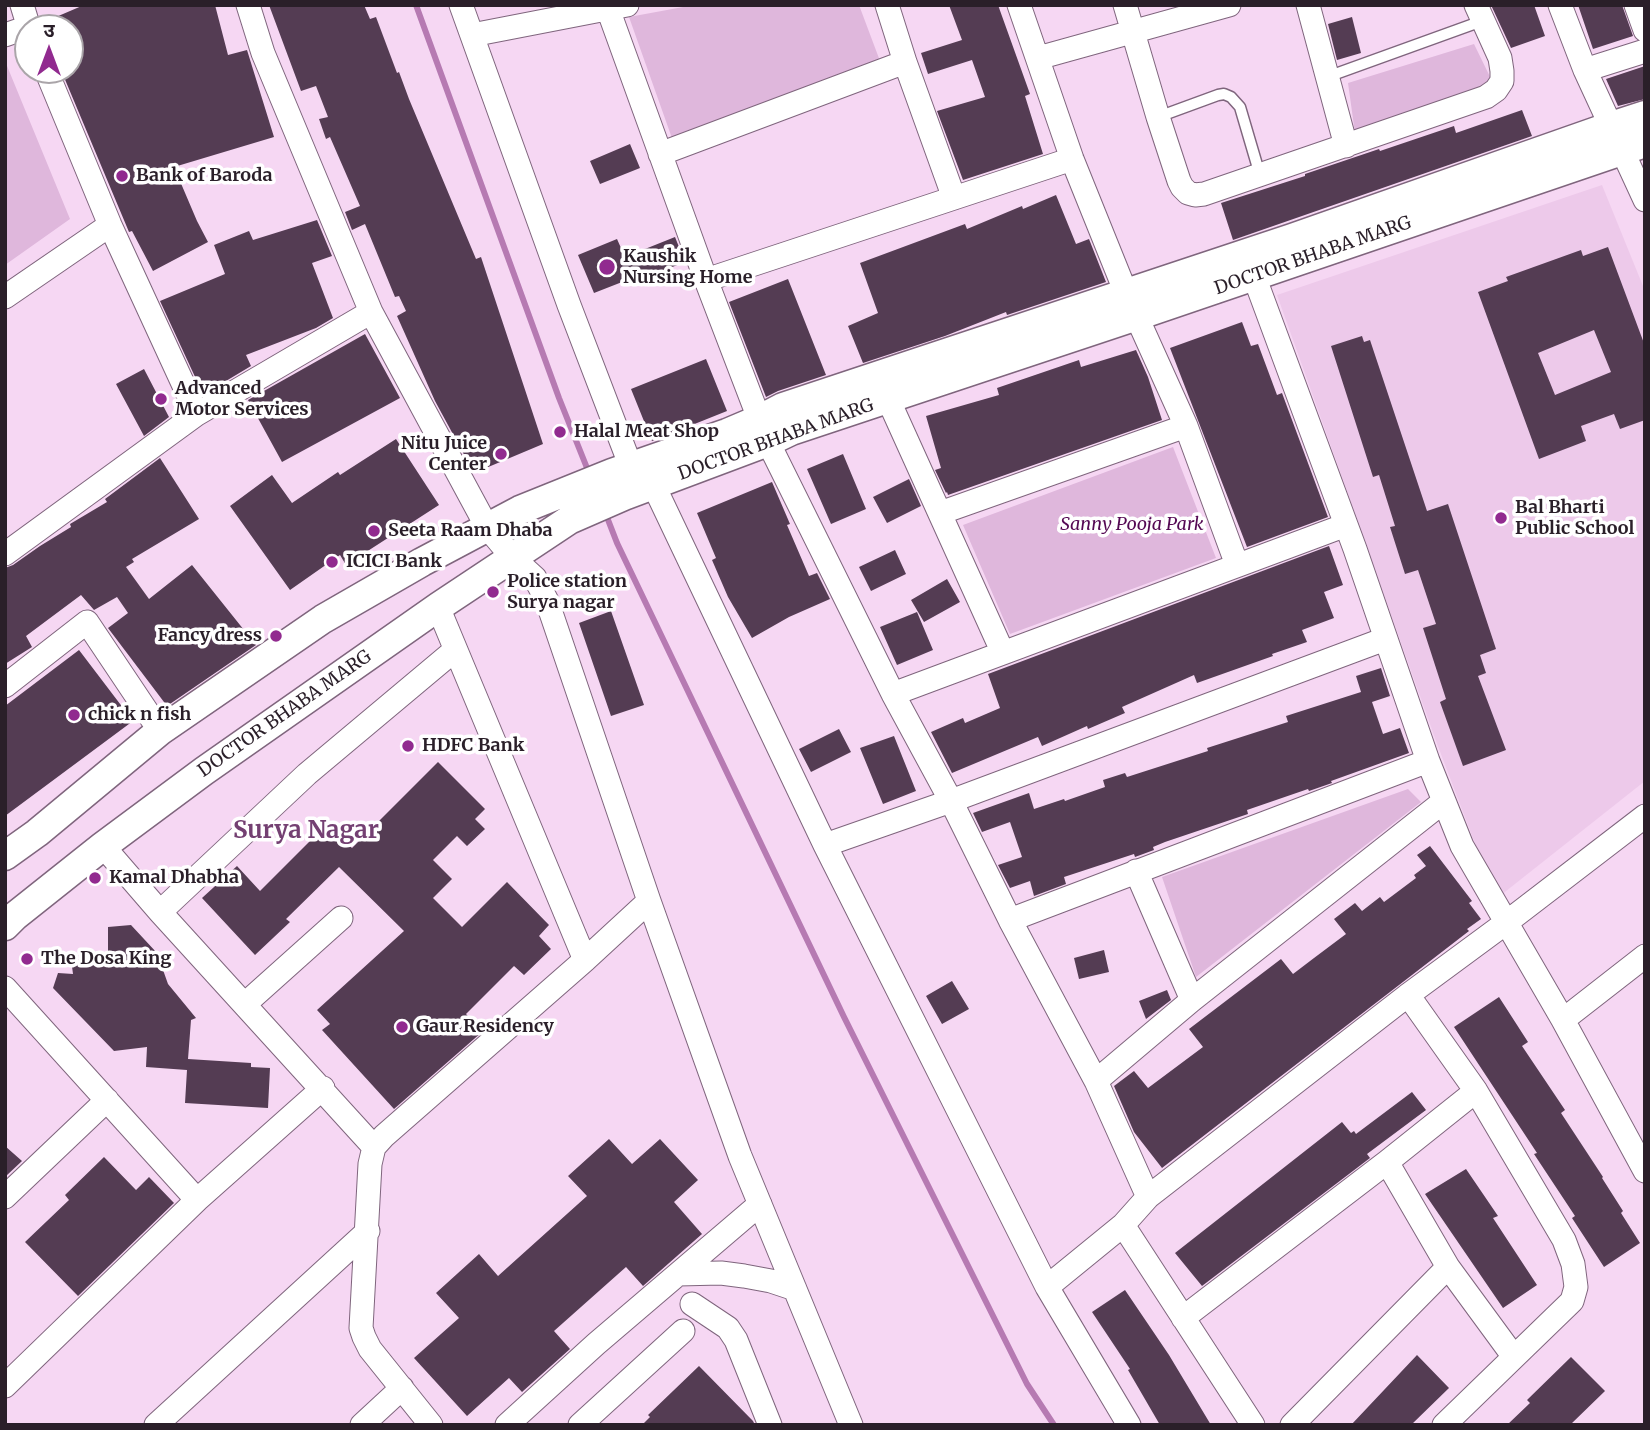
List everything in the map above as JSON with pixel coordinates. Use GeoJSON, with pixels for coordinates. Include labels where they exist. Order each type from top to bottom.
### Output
{"type":"FeatureCollection","features":[{"type":"Feature","properties":{"kind":"street"},"geometry":{"type":"LineString","coordinates":[[248,5],[262,53],[371,312],[487,527],[513,558],[535,578],[547,601],[649,901],[740,1156],[851,1425]]}},
{"type":"Feature","properties":{"kind":"street"},"geometry":{"type":"LineString","coordinates":[[461,5],[634,479],[825,845],[1047,1287],[1129,1425]]}},
{"type":"Feature","properties":{"kind":"street"},"geometry":{"type":"LineString","coordinates":[[887,5],[954,198]]}},
{"type":"Feature","properties":{"kind":"street"},"geometry":{"type":"LineString","coordinates":[[1019,5],[1072,159],[1131,305],[1186,426],[1237,565]]}},
{"type":"Feature","properties":{"kind":"street"},"geometry":{"type":"LineString","coordinates":[[1125,5],[1179,181],[1188,193],[1195,195],[1261,175],[1486,97],[1496,90],[1502,81],[1503,71],[1500,58],[1479,13]]}},
{"type":"Feature","properties":{"kind":"street"},"geometry":{"type":"LineString","coordinates":[[1038,58],[1229,5]]}},
{"type":"Feature","properties":{"kind":"street"},"geometry":{"type":"LineString","coordinates":[[1308,5],[1346,146]]}},
{"type":"Feature","properties":{"kind":"street"},"geometry":{"type":"LineString","coordinates":[[1560,5],[1585,70],[1626,140],[1645,200]]}},
{"type":"Feature","properties":{"kind":"street"},"geometry":{"type":"LineString","coordinates":[[1636,5],[1645,30]]}},
{"type":"Feature","properties":{"kind":"street"},"geometry":{"type":"LineString","coordinates":[[472,35],[617,7],[660,154],[764,430],[893,694],[1096,1081],[1148,1197]]}},
{"type":"Feature","properties":{"kind":"street"},"geometry":{"type":"LineString","coordinates":[[1585,70],[1645,51]]}},
{"type":"Feature","properties":{"kind":"street"},"geometry":{"type":"LineString","coordinates":[[660,154],[905,62]]}},
{"type":"Feature","properties":{"kind":"street"},"geometry":{"type":"LineString","coordinates":[[52,84],[110,225],[197,414]]}},
{"type":"Feature","properties":{"kind":"street","name":"DOCTOR BHABA MARG"},"geometry":{"type":"LineString","coordinates":[[764,430],[783,407],[1131,305],[1254,276],[1626,140],[1645,115]]}},
{"type":"Feature","properties":{"kind":"street","name":"DOCTOR BHABA MARG"},"geometry":{"type":"LineString","coordinates":[[5,856],[37,833],[160,731],[323,619],[520,510],[566,506],[764,430],[791,432],[888,399],[1131,305],[1292,238],[1626,140]]}},
{"type":"Feature","properties":{"kind":"street"},"geometry":{"type":"LineString","coordinates":[[706,280],[1072,159]]}},
{"type":"Feature","properties":{"kind":"street"},"geometry":{"type":"LineString","coordinates":[[5,298],[110,225]]}},
{"type":"Feature","properties":{"kind":"street"},"geometry":{"type":"LineString","coordinates":[[1254,276],[1346,525],[1428,761],[1462,846],[1563,1020],[1645,1171]]}},
{"type":"Feature","properties":{"kind":"street"},"geometry":{"type":"LineString","coordinates":[[5,554],[197,414],[371,312]]}},
{"type":"Feature","properties":{"kind":"street"},"geometry":{"type":"LineString","coordinates":[[888,399],[1003,653]]}},
{"type":"Feature","properties":{"kind":"street"},"geometry":{"type":"LineString","coordinates":[[940,513],[1186,426]]}},
{"type":"Feature","properties":{"kind":"street","name":"DOCTOR BHABA MARG"},"geometry":{"type":"LineString","coordinates":[[5,926],[103,846],[204,771],[438,607],[513,558],[566,506]]}},
{"type":"Feature","properties":{"kind":"street"},"geometry":{"type":"LineString","coordinates":[[893,694],[1346,525]]}},
{"type":"Feature","properties":{"kind":"street"},"geometry":{"type":"LineString","coordinates":[[438,607],[585,960]]}},
{"type":"Feature","properties":{"kind":"street"},"geometry":{"type":"LineString","coordinates":[[5,686],[87,622],[160,731]]}},
{"type":"Feature","properties":{"kind":"street"},"geometry":{"type":"LineString","coordinates":[[825,845],[951,802],[1385,639]]}},
{"type":"Feature","properties":{"kind":"street"},"geometry":{"type":"LineString","coordinates":[[160,912],[307,774],[455,650]]}},
{"type":"Feature","properties":{"kind":"street"},"geometry":{"type":"LineString","coordinates":[[1010,920],[1428,761]]}},
{"type":"Feature","properties":{"kind":"street"},"geometry":{"type":"LineString","coordinates":[[1096,1081],[1192,1000],[1443,802]]}},
{"type":"Feature","properties":{"kind":"street"},"geometry":{"type":"LineString","coordinates":[[1047,1287],[1123,1225],[1148,1197],[1408,995],[1645,816]]}},
{"type":"Feature","properties":{"kind":"street"},"geometry":{"type":"LineString","coordinates":[[103,846],[374,1147]]}},
{"type":"Feature","properties":{"kind":"street"},"geometry":{"type":"LineString","coordinates":[[1136,871],[1192,1000]]}},
{"type":"Feature","properties":{"kind":"street"},"geometry":{"type":"LineString","coordinates":[[431,1425],[370,1349],[361,1328],[370,1164],[374,1147],[649,901]]}},
{"type":"Feature","properties":{"kind":"street"},"geometry":{"type":"LineString","coordinates":[[245,1004],[341,918]]}},
{"type":"Feature","properties":{"kind":"street"},"geometry":{"type":"LineString","coordinates":[[1563,1020],[1645,956]]}},
{"type":"Feature","properties":{"kind":"street"},"geometry":{"type":"LineString","coordinates":[[5,988],[197,1200]]}},
{"type":"Feature","properties":{"kind":"street"},"geometry":{"type":"LineString","coordinates":[[1408,995],[1476,1091],[1564,1240],[1573,1265],[1576,1287],[1572,1301],[1444,1425]]}},
{"type":"Feature","properties":{"kind":"street"},"geometry":{"type":"LineString","coordinates":[[5,1386],[197,1200],[323,1088]]}},
{"type":"Feature","properties":{"kind":"street"},"geometry":{"type":"LineString","coordinates":[[1183,1318],[1476,1091]]}},
{"type":"Feature","properties":{"kind":"street"},"geometry":{"type":"LineString","coordinates":[[5,1197],[107,1100]]}},
{"type":"Feature","properties":{"kind":"street"},"geometry":{"type":"LineString","coordinates":[[1387,1162],[1448,1267],[1514,1357]]}},
{"type":"Feature","properties":{"kind":"street"},"geometry":{"type":"LineString","coordinates":[[508,1425],[596,1344],[760,1204]]}},
{"type":"Feature","properties":{"kind":"street"},"geometry":{"type":"LineString","coordinates":[[1123,1225],[1253,1425]]}},
{"type":"Feature","properties":{"kind":"street"},"geometry":{"type":"LineString","coordinates":[[156,1425],[368,1231]]}},
{"type":"Feature","properties":{"kind":"street"},"geometry":{"type":"LineString","coordinates":[[1292,1425],[1448,1267]]}},
{"type":"Feature","properties":{"kind":"street"},"geometry":{"type":"LineString","coordinates":[[678,1274],[721,1273],[772,1281],[794,1289]]}},
{"type":"Feature","properties":{"kind":"street"},"geometry":{"type":"LineString","coordinates":[[692,1304],[728,1328],[736,1340],[770,1425]]}},
{"type":"Feature","properties":{"kind":"street"},"geometry":{"type":"LineString","coordinates":[[580,1425],[683,1331]]}},
{"type":"Feature","properties":{"kind":"street"},"geometry":{"type":"LineString","coordinates":[[362,1425],[402,1388]]}},
{"type":"Feature","properties":{"kind":"lane"},"geometry":{"type":"LineString","coordinates":[[1327,76],[1479,13]]}},
{"type":"Feature","properties":{"kind":"lane"},"geometry":{"type":"LineString","coordinates":[[1158,117],[1218,95],[1231,97],[1240,107],[1261,175]]}},
{"type":"Feature","properties":{"kind":"shaded area","name":"Bal Bharti Public School"},"geometry":{"type":"Polygon","coordinates":[[[1602,185],[1645,291],[1645,781],[1496,899],[1436,741],[1277,295],[1602,185]]]}},
{"type":"Feature","properties":{"kind":"green space"},"geometry":{"type":"Polygon","coordinates":[[[694,5],[859,5],[886,77],[679,158],[629,17],[694,5]]]}},
{"type":"Feature","properties":{"kind":"green space"},"geometry":{"type":"Polygon","coordinates":[[[1474,44],[1494,85],[1355,133],[1348,83],[1474,44]]]}},
{"type":"Feature","properties":{"kind":"green space"},"geometry":{"type":"Polygon","coordinates":[[[5,61],[70,219],[5,265],[5,61]]]}},
{"type":"Feature","properties":{"kind":"green space","name":"Sanny Pooja Park"},"geometry":{"type":"Polygon","coordinates":[[[1173,447],[1216,558],[1010,634],[963,525],[1173,447]]]}},
{"type":"Feature","properties":{"kind":"green space"},"geometry":{"type":"Polygon","coordinates":[[[1408,789],[1421,802],[1196,977],[1162,877],[1408,789]]]}},
{"type":"Feature","properties":{"kind":"building"},"geometry":{"type":"Polygon","coordinates":[[[84,5],[215,5],[228,55],[247,50],[274,137],[174,167],[208,242],[153,271],[132,231],[129,232],[67,84],[84,84],[84,14],[63,14],[84,5]]]}},
{"type":"Feature","properties":{"kind":"building"},"geometry":{"type":"Polygon","coordinates":[[[269,5],[364,5],[370,19],[376,17],[476,259],[481,257],[543,444],[474,473],[435,401],[397,316],[406,311],[399,296],[395,297],[365,224],[352,230],[345,212],[360,206],[330,137],[326,139],[319,119],[328,117],[316,86],[301,91],[269,5]]]}},
{"type":"Feature","properties":{"kind":"building"},"geometry":{"type":"Polygon","coordinates":[[[949,5],[998,5],[1030,94],[1025,96],[1043,154],[963,180],[937,111],[985,97],[972,60],[928,74],[921,53],[962,40],[949,5]]]}},
{"type":"Feature","properties":{"kind":"building"},"geometry":{"type":"Polygon","coordinates":[[[1491,5],[1534,5],[1545,36],[1511,48],[1491,5]]]}},
{"type":"Feature","properties":{"kind":"building"},"geometry":{"type":"Polygon","coordinates":[[[1578,5],[1622,5],[1633,36],[1593,49],[1578,5]]]}},
{"type":"Feature","properties":{"kind":"building"},"geometry":{"type":"Polygon","coordinates":[[[1352,17],[1361,53],[1337,60],[1328,24],[1352,17]]]}},
{"type":"Feature","properties":{"kind":"building"},"geometry":{"type":"Polygon","coordinates":[[[1645,66],[1645,99],[1618,106],[1606,79],[1645,66]]]}},
{"type":"Feature","properties":{"kind":"building"},"geometry":{"type":"Polygon","coordinates":[[[1522,110],[1532,136],[1233,240],[1221,203],[1379,149],[1380,151],[1454,126],[1456,133],[1522,110]]]}},
{"type":"Feature","properties":{"kind":"building"},"geometry":{"type":"Polygon","coordinates":[[[630,144],[640,168],[600,184],[590,161],[630,144]]]}},
{"type":"Feature","properties":{"kind":"building"},"geometry":{"type":"Polygon","coordinates":[[[1056,195],[1076,244],[1089,239],[1106,282],[1007,315],[1006,312],[945,336],[863,363],[848,326],[878,313],[860,263],[965,224],[967,229],[1056,195]]]}},
{"type":"Feature","properties":{"kind":"building"},"geometry":{"type":"Polygon","coordinates":[[[317,220],[332,256],[312,263],[333,318],[316,328],[246,355],[251,366],[216,387],[202,392],[160,301],[225,274],[214,245],[249,231],[253,240],[317,220]]]}},
{"type":"Feature","properties":{"kind":"building"},"geometry":{"type":"Polygon","coordinates":[[[675,237],[685,262],[642,279],[640,275],[594,293],[578,255],[617,239],[625,257],[675,237]]]}},
{"type":"Feature","properties":{"kind":"building"},"geometry":{"type":"Polygon","coordinates":[[[1608,247],[1645,346],[1645,420],[1620,429],[1614,414],[1581,426],[1586,441],[1539,459],[1478,292],[1508,281],[1506,277],[1581,250],[1583,256],[1608,247]],[[1594,330],[1538,353],[1555,395],[1611,372],[1594,330]]]}},
{"type":"Feature","properties":{"kind":"building"},"geometry":{"type":"Polygon","coordinates":[[[788,279],[826,375],[766,397],[729,302],[788,279]]]}},
{"type":"Feature","properties":{"kind":"building"},"geometry":{"type":"Polygon","coordinates":[[[1242,322],[1251,346],[1258,344],[1277,395],[1282,393],[1328,517],[1247,547],[1170,348],[1242,322]]]}},
{"type":"Feature","properties":{"kind":"building"},"geometry":{"type":"Polygon","coordinates":[[[365,334],[400,398],[282,462],[248,400],[365,334]]]}},
{"type":"Feature","properties":{"kind":"building"},"geometry":{"type":"Polygon","coordinates":[[[1362,336],[1364,342],[1370,340],[1427,511],[1448,504],[1496,649],[1480,655],[1486,673],[1478,676],[1506,750],[1463,766],[1440,702],[1446,699],[1423,628],[1436,624],[1418,570],[1405,574],[1390,527],[1395,526],[1379,475],[1373,477],[1331,346],[1362,336]]]}},
{"type":"Feature","properties":{"kind":"building"},"geometry":{"type":"Polygon","coordinates":[[[1136,350],[1162,420],[948,495],[946,493],[935,470],[941,468],[926,416],[999,395],[997,388],[1079,360],[1081,367],[1136,350]]]}},
{"type":"Feature","properties":{"kind":"building"},"geometry":{"type":"Polygon","coordinates":[[[706,359],[727,411],[652,441],[631,389],[706,359]]]}},
{"type":"Feature","properties":{"kind":"building"},"geometry":{"type":"Polygon","coordinates":[[[144,369],[169,417],[144,436],[116,384],[144,369]]]}},
{"type":"Feature","properties":{"kind":"building"},"geometry":{"type":"Polygon","coordinates":[[[396,439],[439,505],[346,565],[340,555],[290,590],[230,506],[272,475],[292,503],[338,472],[340,475],[396,439]]]}},
{"type":"Feature","properties":{"kind":"building"},"geometry":{"type":"Polygon","coordinates":[[[843,454],[866,509],[831,524],[807,469],[843,454]]]}},
{"type":"Feature","properties":{"kind":"building"},"geometry":{"type":"Polygon","coordinates":[[[160,458],[199,519],[132,559],[134,562],[126,567],[149,599],[192,565],[256,645],[167,706],[108,628],[128,613],[117,597],[94,610],[81,595],[26,636],[32,647],[5,664],[5,568],[107,502],[105,499],[160,458]]]}},
{"type":"Feature","properties":{"kind":"building"},"geometry":{"type":"Polygon","coordinates":[[[909,479],[921,506],[887,523],[873,497],[909,479]]]}},
{"type":"Feature","properties":{"kind":"building"},"geometry":{"type":"Polygon","coordinates":[[[772,482],[809,576],[817,573],[830,599],[789,617],[752,638],[728,597],[712,560],[716,558],[697,513],[772,482]]]}},
{"type":"Feature","properties":{"kind":"building"},"geometry":{"type":"Polygon","coordinates":[[[1329,546],[1343,585],[1324,592],[1334,618],[1302,630],[1307,642],[1197,683],[1194,675],[1122,707],[1125,713],[1088,729],[1087,726],[1042,746],[1038,737],[952,773],[931,732],[963,718],[965,723],[1000,708],[988,674],[1329,546]]]}},
{"type":"Feature","properties":{"kind":"building"},"geometry":{"type":"Polygon","coordinates":[[[895,550],[906,574],[871,591],[859,567],[895,550]]]}},
{"type":"Feature","properties":{"kind":"building"},"geometry":{"type":"Polygon","coordinates":[[[947,579],[960,602],[924,622],[911,600],[947,579]]]}},
{"type":"Feature","properties":{"kind":"building"},"geometry":{"type":"Polygon","coordinates":[[[611,611],[644,705],[611,716],[579,623],[611,611]]]}},
{"type":"Feature","properties":{"kind":"building"},"geometry":{"type":"Polygon","coordinates":[[[917,612],[933,650],[897,665],[880,627],[917,612]]]}},
{"type":"Feature","properties":{"kind":"building"},"geometry":{"type":"Polygon","coordinates":[[[79,650],[133,721],[5,816],[5,706],[79,650]]]}},
{"type":"Feature","properties":{"kind":"building"},"geometry":{"type":"Polygon","coordinates":[[[1381,668],[1390,696],[1372,702],[1383,734],[1400,728],[1409,753],[1331,781],[1332,783],[1247,810],[1248,814],[1165,842],[1153,847],[1154,850],[1135,857],[1134,854],[1064,877],[1066,884],[1034,896],[1030,881],[1010,888],[998,865],[1022,857],[1010,822],[982,832],[973,813],[1029,793],[1034,809],[1064,799],[1065,801],[1105,787],[1103,780],[1125,773],[1127,777],[1208,751],[1207,748],[1288,722],[1286,716],[1361,692],[1356,676],[1381,668]]]}},
{"type":"Feature","properties":{"kind":"building"},"geometry":{"type":"Polygon","coordinates":[[[839,729],[851,752],[811,772],[799,749],[839,729]]]}},
{"type":"Feature","properties":{"kind":"building"},"geometry":{"type":"Polygon","coordinates":[[[894,736],[916,791],[883,804],[860,748],[894,736]]]}},
{"type":"Feature","properties":{"kind":"building"},"geometry":{"type":"Polygon","coordinates":[[[438,762],[485,809],[475,819],[485,829],[467,846],[457,836],[433,860],[452,879],[433,898],[462,927],[507,882],[549,925],[539,936],[551,949],[524,975],[514,966],[466,1014],[482,1032],[394,1109],[322,1030],[330,1024],[317,1010],[404,931],[339,867],[286,919],[290,922],[255,955],[202,898],[237,866],[260,891],[327,824],[352,848],[438,762]]]}},
{"type":"Feature","properties":{"kind":"building"},"geometry":{"type":"Polygon","coordinates":[[[1430,846],[1472,901],[1469,903],[1481,919],[1162,1168],[1134,1132],[1114,1086],[1134,1071],[1148,1088],[1203,1047],[1189,1029],[1281,959],[1293,974],[1346,934],[1334,919],[1355,903],[1362,911],[1380,897],[1384,902],[1416,878],[1414,875],[1426,866],[1417,855],[1430,846]]]}},
{"type":"Feature","properties":{"kind":"building"},"geometry":{"type":"Polygon","coordinates":[[[131,925],[157,953],[168,984],[196,1018],[191,1020],[188,1059],[251,1063],[251,1067],[270,1068],[268,1108],[185,1103],[187,1070],[146,1067],[147,1047],[114,1051],[53,988],[58,973],[73,974],[71,959],[108,963],[108,927],[131,925]]]}},
{"type":"Feature","properties":{"kind":"building"},"geometry":{"type":"Polygon","coordinates":[[[1104,950],[1109,972],[1079,979],[1074,958],[1104,950]]]}},
{"type":"Feature","properties":{"kind":"building"},"geometry":{"type":"Polygon","coordinates":[[[952,981],[969,1009],[942,1024],[926,996],[952,981]]]}},
{"type":"Feature","properties":{"kind":"building"},"geometry":{"type":"Polygon","coordinates":[[[1167,990],[1171,1000],[1146,1019],[1139,1001],[1167,990]]]}},
{"type":"Feature","properties":{"kind":"building"},"geometry":{"type":"Polygon","coordinates":[[[1499,997],[1528,1042],[1522,1046],[1565,1110],[1561,1113],[1603,1177],[1640,1243],[1604,1267],[1572,1218],[1575,1216],[1534,1154],[1537,1153],[1454,1027],[1499,997]]]}},
{"type":"Feature","properties":{"kind":"building"},"geometry":{"type":"Polygon","coordinates":[[[1412,1092],[1426,1110],[1367,1154],[1370,1158],[1202,1286],[1175,1253],[1342,1122],[1351,1133],[1354,1131],[1356,1134],[1412,1092]]]}},
{"type":"Feature","properties":{"kind":"building"},"geometry":{"type":"Polygon","coordinates":[[[609,1139],[632,1164],[660,1139],[698,1180],[674,1202],[702,1234],[643,1286],[626,1267],[554,1331],[570,1349],[522,1392],[509,1378],[467,1416],[414,1358],[459,1318],[436,1293],[479,1254],[498,1276],[587,1196],[568,1176],[609,1139]]]}},
{"type":"Feature","properties":{"kind":"building"},"geometry":{"type":"Polygon","coordinates":[[[5,1146],[22,1161],[5,1177],[5,1146]]]}},
{"type":"Feature","properties":{"kind":"building"},"geometry":{"type":"Polygon","coordinates":[[[104,1157],[136,1190],[149,1177],[174,1203],[78,1296],[25,1242],[69,1200],[65,1195],[104,1157]]]}},
{"type":"Feature","properties":{"kind":"building"},"geometry":{"type":"Polygon","coordinates":[[[1466,1169],[1498,1216],[1493,1218],[1537,1285],[1503,1308],[1425,1194],[1466,1169]]]}},
{"type":"Feature","properties":{"kind":"building"},"geometry":{"type":"Polygon","coordinates":[[[1125,1290],[1169,1355],[1211,1425],[1160,1425],[1128,1370],[1130,1369],[1092,1312],[1125,1290]]]}},
{"type":"Feature","properties":{"kind":"building"},"geometry":{"type":"Polygon","coordinates":[[[1417,1355],[1449,1388],[1411,1425],[1351,1425],[1417,1355]]]}},
{"type":"Feature","properties":{"kind":"building"},"geometry":{"type":"Polygon","coordinates":[[[1571,1357],[1605,1391],[1570,1425],[1507,1425],[1530,1403],[1527,1400],[1571,1357]]]}},
{"type":"Feature","properties":{"kind":"building"},"geometry":{"type":"Polygon","coordinates":[[[699,1366],[755,1425],[642,1425],[650,1417],[648,1415],[699,1366]]]}},
{"type":"Feature","properties":{"kind":"waterway"},"geometry":{"type":"LineString","coordinates":[[416,5],[559,398],[589,473]]}},
{"type":"Feature","properties":{"kind":"waterway"},"geometry":{"type":"LineString","coordinates":[[605,512],[617,543],[844,1017],[1027,1384],[1054,1425]]}},
{"type":"Feature","properties":{"kind":"place","name":"Bank of Baroda"},"geometry":{"type":"Point","coordinates":[122,176]}},
{"type":"Feature","properties":{"kind":"place","name":"Kaushik Nursing Home"},"geometry":{"type":"Point","coordinates":[607,267]}},
{"type":"Feature","properties":{"kind":"place","name":"Advanced Motor Services"},"geometry":{"type":"Point","coordinates":[161,399]}},
{"type":"Feature","properties":{"kind":"place","name":"Halal Meat Shop"},"geometry":{"type":"Point","coordinates":[560,432]}},
{"type":"Feature","properties":{"kind":"place","name":"Nitu Juice Center"},"geometry":{"type":"Point","coordinates":[501,454]}},
{"type":"Feature","properties":{"kind":"place","name":"Bal Bharti Public School"},"geometry":{"type":"Point","coordinates":[1501,518]}},
{"type":"Feature","properties":{"kind":"place","name":"Seeta Raam Dhaba"},"geometry":{"type":"Point","coordinates":[374,531]}},
{"type":"Feature","properties":{"kind":"place","name":"ICICI Bank"},"geometry":{"type":"Point","coordinates":[332,562]}},
{"type":"Feature","properties":{"kind":"place","name":"Police station Surya nagar"},"geometry":{"type":"Point","coordinates":[493,592]}},
{"type":"Feature","properties":{"kind":"place","name":"Fancy dress"},"geometry":{"type":"Point","coordinates":[276,636]}},
{"type":"Feature","properties":{"kind":"place","name":"chick n fish"},"geometry":{"type":"Point","coordinates":[74,715]}},
{"type":"Feature","properties":{"kind":"place","name":"HDFC Bank"},"geometry":{"type":"Point","coordinates":[408,746]}},
{"type":"Feature","properties":{"kind":"place","name":"Kamal Dhabha"},"geometry":{"type":"Point","coordinates":[95,878]}},
{"type":"Feature","properties":{"kind":"place","name":"The Dosa King"},"geometry":{"type":"Point","coordinates":[27,959]}},
{"type":"Feature","properties":{"kind":"place","name":"Gaur Residency"},"geometry":{"type":"Point","coordinates":[402,1027]}},
{"type":"Feature","properties":{"kind":"district","name":"Surya Nagar"},"geometry":{"type":"Point","coordinates":[306,831]}}]}
